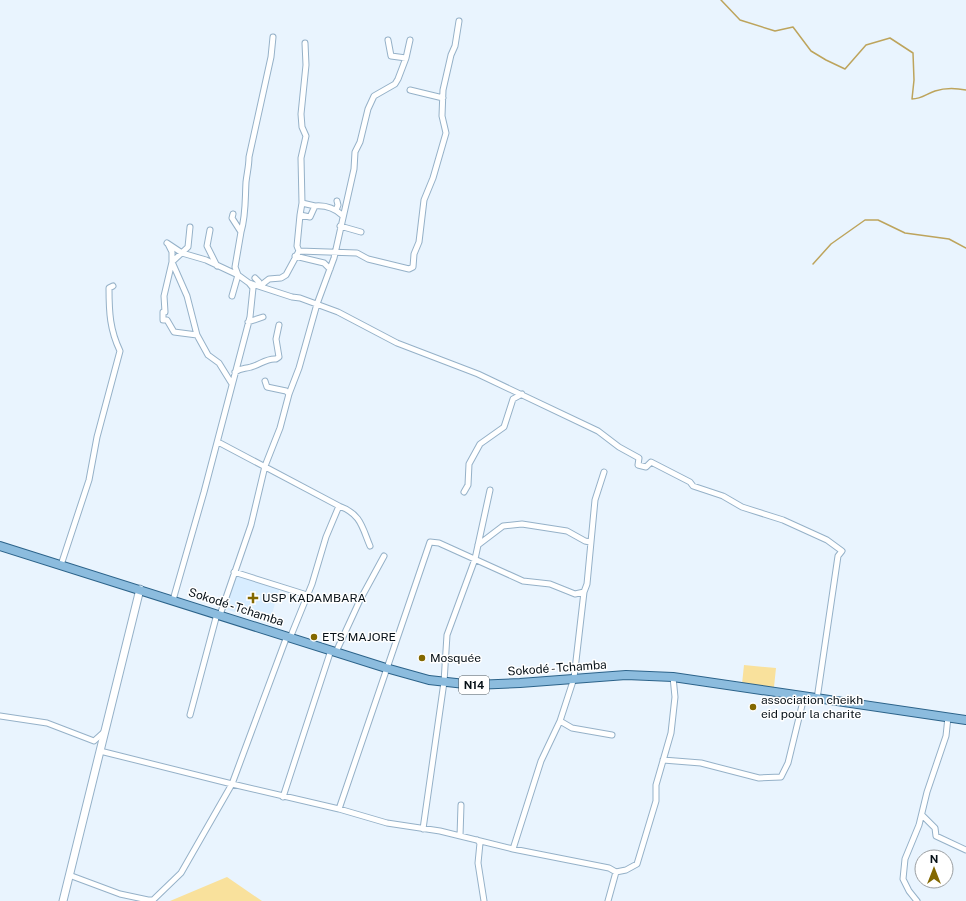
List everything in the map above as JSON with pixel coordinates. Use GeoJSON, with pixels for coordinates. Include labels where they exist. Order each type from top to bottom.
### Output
{"type":"FeatureCollection","features":[{"type":"Feature","properties":{"kind":"main road","name":"Sokodé - Tchamba"},"geometry":{"type":"LineString","coordinates":[[0,546],[386,668],[413,676],[444,682],[492,685],[626,675],[673,678],[966,720]]}},
{"type":"Feature","properties":{"kind":"main road"},"geometry":{"type":"LineString","coordinates":[[63,901],[140,589]]}},
{"type":"Feature","properties":{"kind":"street"},"geometry":{"type":"LineString","coordinates":[[299,251],[357,253],[368,259],[409,269],[413,267],[414,254],[419,242],[424,200],[433,178],[446,133],[442,116],[442,90],[451,54],[455,46],[459,21]]}},
{"type":"Feature","properties":{"kind":"street"},"geometry":{"type":"LineString","coordinates":[[232,296],[238,275],[235,267],[246,209],[246,180],[249,169],[249,157],[271,57],[273,36]]}},
{"type":"Feature","properties":{"kind":"street"},"geometry":{"type":"LineString","coordinates":[[390,40],[391,56],[406,58]]}},
{"type":"Feature","properties":{"kind":"street"},"geometry":{"type":"LineString","coordinates":[[190,715],[219,614],[251,525],[265,466],[281,425],[317,304],[335,252],[342,215],[346,208],[354,169],[355,152],[360,142],[368,109],[374,96],[394,84],[398,79],[406,58],[410,40]]}},
{"type":"Feature","properties":{"kind":"street"},"geometry":{"type":"LineString","coordinates":[[299,251],[297,246],[302,203],[301,158],[306,136],[302,127],[301,114],[306,65],[305,43]]}},
{"type":"Feature","properties":{"kind":"street"},"geometry":{"type":"LineString","coordinates":[[410,90],[442,98]]}},
{"type":"Feature","properties":{"kind":"street"},"geometry":{"type":"LineString","coordinates":[[336,210],[338,205],[337,201]]}},
{"type":"Feature","properties":{"kind":"street"},"geometry":{"type":"LineString","coordinates":[[302,203],[315,206],[323,205],[336,210],[342,215]]}},
{"type":"Feature","properties":{"kind":"street"},"geometry":{"type":"LineString","coordinates":[[300,215],[310,217],[315,206]]}},
{"type":"Feature","properties":{"kind":"street"},"geometry":{"type":"LineString","coordinates":[[233,214],[232,218],[241,232]]}},
{"type":"Feature","properties":{"kind":"street"},"geometry":{"type":"LineString","coordinates":[[340,226],[361,232]]}},
{"type":"Feature","properties":{"kind":"street"},"geometry":{"type":"LineString","coordinates":[[172,262],[188,247],[190,227]]}},
{"type":"Feature","properties":{"kind":"street"},"geometry":{"type":"LineString","coordinates":[[210,230],[207,246],[217,266]]}},
{"type":"Feature","properties":{"kind":"street"},"geometry":{"type":"LineString","coordinates":[[173,600],[218,442],[248,322],[253,288],[238,275],[182,252],[168,243],[172,252],[172,262],[164,296],[165,312],[163,312],[163,320],[167,320],[174,332],[197,335]]}},
{"type":"Feature","properties":{"kind":"street"},"geometry":{"type":"LineString","coordinates":[[260,286],[269,279],[281,278],[286,275],[293,266],[299,251]]}},
{"type":"Feature","properties":{"kind":"street"},"geometry":{"type":"LineString","coordinates":[[296,256],[324,263],[330,269]]}},
{"type":"Feature","properties":{"kind":"street"},"geometry":{"type":"LineString","coordinates":[[172,262],[187,296],[197,335],[208,355],[220,363],[232,384]]}},
{"type":"Feature","properties":{"kind":"street"},"geometry":{"type":"LineString","coordinates":[[255,278],[259,282],[260,286]]}},
{"type":"Feature","properties":{"kind":"street"},"geometry":{"type":"LineString","coordinates":[[249,283],[338,312],[397,343],[454,364],[522,394],[538,404],[598,431],[619,447],[639,458],[638,465],[646,467],[651,462],[690,482],[693,486],[722,496],[742,507],[783,520],[828,540],[842,551],[838,556],[817,699]]}},
{"type":"Feature","properties":{"kind":"street"},"geometry":{"type":"LineString","coordinates":[[61,565],[89,480],[97,437],[120,351],[114,340],[110,322],[109,288],[113,286]]}},
{"type":"Feature","properties":{"kind":"street"},"geometry":{"type":"LineString","coordinates":[[248,322],[263,317]]}},
{"type":"Feature","properties":{"kind":"street"},"geometry":{"type":"LineString","coordinates":[[235,372],[240,368],[250,368],[279,357],[276,339],[279,325]]}},
{"type":"Feature","properties":{"kind":"street"},"geometry":{"type":"LineString","coordinates":[[299,347],[306,344]]}},
{"type":"Feature","properties":{"kind":"street"},"geometry":{"type":"LineString","coordinates":[[295,362],[299,368]]}},
{"type":"Feature","properties":{"kind":"street"},"geometry":{"type":"LineString","coordinates":[[265,380],[267,388],[286,391],[289,394]]}},
{"type":"Feature","properties":{"kind":"street"},"geometry":{"type":"LineString","coordinates":[[464,492],[468,485],[469,464],[480,444],[504,427],[513,399],[522,394]]}},
{"type":"Feature","properties":{"kind":"street"},"geometry":{"type":"LineString","coordinates":[[218,442],[354,513],[360,522],[370,546]]}},
{"type":"Feature","properties":{"kind":"street"},"geometry":{"type":"LineString","coordinates":[[514,849],[541,761],[560,721],[574,678],[584,592],[587,584],[595,500],[604,472]]}},
{"type":"Feature","properties":{"kind":"street"},"geometry":{"type":"LineString","coordinates":[[423,829],[444,682],[447,635],[475,558],[490,490]]}},
{"type":"Feature","properties":{"kind":"street"},"geometry":{"type":"LineString","coordinates":[[69,875],[120,894],[153,900],[181,873],[232,784],[289,637],[307,595],[326,537],[339,506]]}},
{"type":"Feature","properties":{"kind":"street"},"geometry":{"type":"LineString","coordinates":[[478,545],[503,526],[522,524],[567,531],[590,542]]}},
{"type":"Feature","properties":{"kind":"street"},"geometry":{"type":"LineString","coordinates":[[340,809],[386,668],[430,542],[439,543],[475,558],[523,581],[550,584],[576,594],[584,592]]}},
{"type":"Feature","properties":{"kind":"street"},"geometry":{"type":"LineString","coordinates":[[283,797],[333,651],[384,556]]}},
{"type":"Feature","properties":{"kind":"street"},"geometry":{"type":"LineString","coordinates":[[234,572],[307,595]]}},
{"type":"Feature","properties":{"kind":"street"},"geometry":{"type":"LineString","coordinates":[[100,751],[283,797],[340,809],[387,824],[460,836],[514,849],[609,868],[616,872],[626,870],[637,864],[656,802],[656,785],[671,733],[675,697],[673,678]]}},
{"type":"Feature","properties":{"kind":"street"},"geometry":{"type":"LineString","coordinates":[[662,760],[701,763],[759,778],[781,777],[788,763],[804,697]]}},
{"type":"Feature","properties":{"kind":"street"},"geometry":{"type":"LineString","coordinates":[[0,716],[47,723],[94,741],[106,731]]}},
{"type":"Feature","properties":{"kind":"street"},"geometry":{"type":"LineString","coordinates":[[917,901],[909,891],[903,879],[905,860],[922,815],[927,792],[946,736],[948,717]]}},
{"type":"Feature","properties":{"kind":"street"},"geometry":{"type":"LineString","coordinates":[[560,721],[572,728],[612,735]]}},
{"type":"Feature","properties":{"kind":"street"},"geometry":{"type":"LineString","coordinates":[[460,836],[461,806]]}},
{"type":"Feature","properties":{"kind":"street"},"geometry":{"type":"LineString","coordinates":[[922,815],[935,828],[936,836],[966,850]]}},
{"type":"Feature","properties":{"kind":"street"},"geometry":{"type":"LineString","coordinates":[[476,840],[480,843],[478,863],[484,901]]}},
{"type":"Feature","properties":{"kind":"street"},"geometry":{"type":"LineString","coordinates":[[608,901],[616,872]]}},
{"type":"Feature","properties":{"kind":"shaded area","name":"USP KADAMBARA"},"geometry":{"type":"Polygon","coordinates":[[[236,575],[280,587],[269,624],[226,609],[236,575]]]}},
{"type":"Feature","properties":{"kind":"shaded area"},"geometry":{"type":"Polygon","coordinates":[[[744,665],[776,668],[774,687],[742,684],[744,665]]]}},
{"type":"Feature","properties":{"kind":"shaded area"},"geometry":{"type":"Polygon","coordinates":[[[227,877],[262,901],[170,901],[227,877]]]}},
{"type":"Feature","properties":{"kind":"waterway"},"geometry":{"type":"LineString","coordinates":[[721,0],[740,20],[775,31],[793,27],[811,51],[845,69],[866,45],[890,38],[913,53],[914,80],[912,99],[919,98],[942,89],[966,90]]}},
{"type":"Feature","properties":{"kind":"waterway"},"geometry":{"type":"LineString","coordinates":[[813,264],[831,244],[865,220],[878,220],[905,233],[949,239],[966,248]]}},
{"type":"Feature","properties":{"kind":"place","name":"USP KADAMBARA"},"geometry":{"type":"Point","coordinates":[253,598]}},
{"type":"Feature","properties":{"kind":"place","name":"ETS MAJORE"},"geometry":{"type":"Point","coordinates":[314,637]}},
{"type":"Feature","properties":{"kind":"place","name":"Mosquée"},"geometry":{"type":"Point","coordinates":[422,658]}},
{"type":"Feature","properties":{"kind":"place","name":"association cheikh eid pour la charite"},"geometry":{"type":"Point","coordinates":[753,707]}}]}
